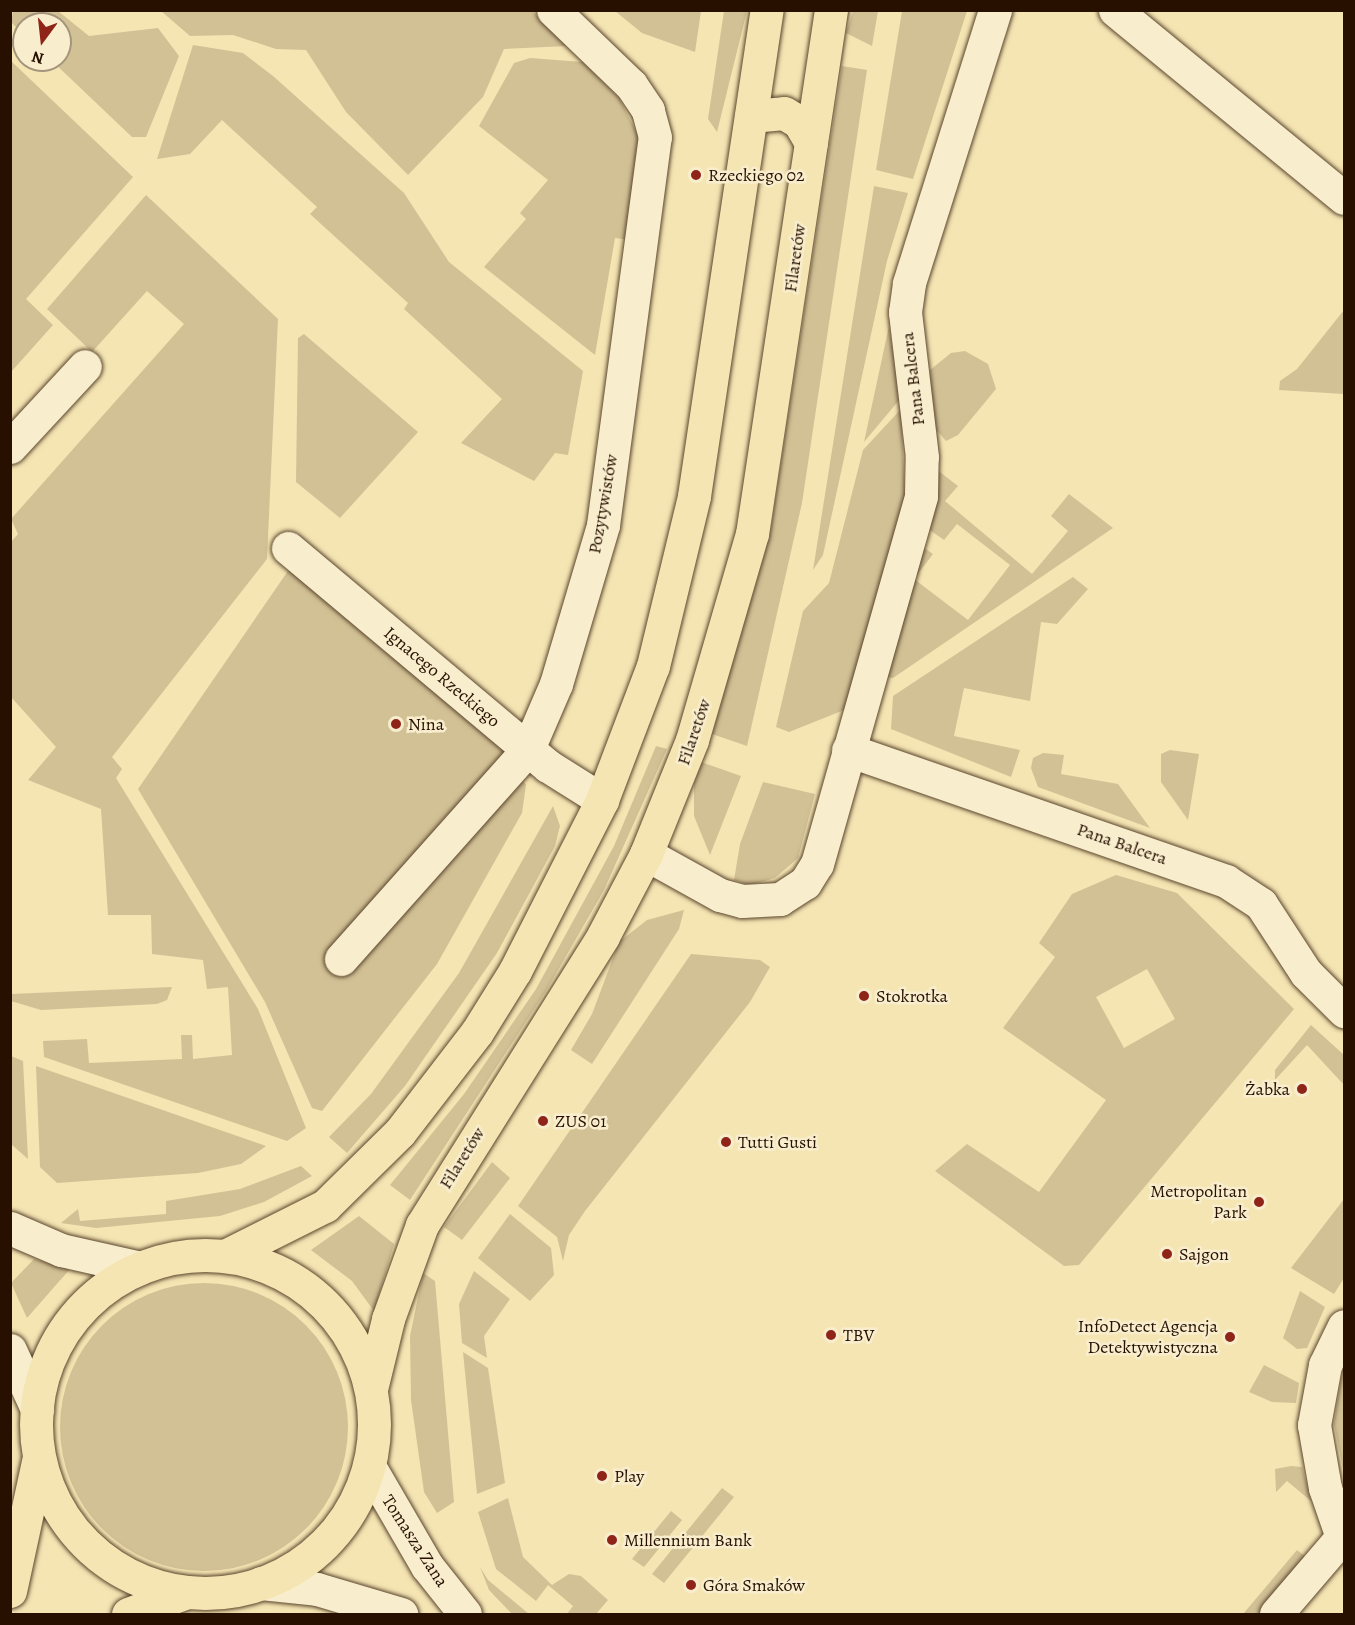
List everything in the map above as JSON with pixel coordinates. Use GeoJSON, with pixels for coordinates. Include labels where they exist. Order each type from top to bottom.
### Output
{"type":"FeatureCollection","features":[{"type":"Feature","properties":{"kind":"main road"},"geometry":{"type":"LineString","coordinates":[[225,1256],[325,1206],[400,1132],[477,1032],[509,981],[602,800],[642,698],[675,581],[709,406],[767,10]]}},
{"type":"Feature","properties":{"kind":"main road","name":"Filaretów"},"geometry":{"type":"LineString","coordinates":[[370,1389],[388,1319],[422,1225],[598,945],[645,854],[692,740],[752,534],[831,10]]}},
{"type":"Feature","properties":{"kind":"main road"},"geometry":{"type":"LineString","coordinates":[[751,116],[784,113],[799,122],[811,143]]}},
{"type":"Feature","properties":{"kind":"main road"},"geometry":{"type":"LineString","coordinates":[[10,1592],[39,1457],[37,1409],[49,1360],[69,1324],[105,1288],[140,1268],[182,1257],[225,1256],[278,1272],[315,1296],[350,1338],[370,1389],[374,1433],[369,1466],[353,1507],[333,1534],[301,1564],[261,1583],[230,1591],[187,1592],[138,1579],[95,1552],[57,1504],[39,1457]]}},
{"type":"Feature","properties":{"kind":"main road"},"geometry":{"type":"LineString","coordinates":[[128,1614],[187,1592]]}},
{"type":"Feature","properties":{"kind":"street","name":"Pozytywistów"},"geometry":{"type":"LineString","coordinates":[[341,959],[528,749],[556,684],[603,525],[656,137],[648,110],[631,85],[552,10]]}},
{"type":"Feature","properties":{"kind":"street","name":"Pana Balcera"},"geometry":{"type":"LineString","coordinates":[[645,854],[720,895],[742,901],[780,899],[805,883],[817,864],[921,496],[922,457],[905,312],[909,283],[995,10]]}},
{"type":"Feature","properties":{"kind":"street"},"geometry":{"type":"LineString","coordinates":[[1115,10],[1344,198]]}},
{"type":"Feature","properties":{"kind":"street"},"geometry":{"type":"LineString","coordinates":[[10,447],[85,366]]}},
{"type":"Feature","properties":{"kind":"street","name":"Ignacego Rzeckiego"},"geometry":{"type":"LineString","coordinates":[[288,548],[528,749],[602,800]]}},
{"type":"Feature","properties":{"kind":"street","name":"Pana Balcera"},"geometry":{"type":"LineString","coordinates":[[849,750],[1227,881],[1261,904],[1306,973],[1344,1011]]}},
{"type":"Feature","properties":{"kind":"street"},"geometry":{"type":"LineString","coordinates":[[10,1228],[61,1250],[140,1268]]}},
{"type":"Feature","properties":{"kind":"street"},"geometry":{"type":"LineString","coordinates":[[1276,1614],[1343,1538],[1324,1488],[1314,1425],[1325,1365],[1344,1326]]}},
{"type":"Feature","properties":{"kind":"street"},"geometry":{"type":"LineString","coordinates":[[10,1350],[37,1409]]}},
{"type":"Feature","properties":{"kind":"street","name":"Tomasza Zana"},"geometry":{"type":"LineString","coordinates":[[369,1466],[427,1566],[465,1614]]}},
{"type":"Feature","properties":{"kind":"street"},"geometry":{"type":"LineString","coordinates":[[261,1583],[317,1589],[401,1614]]}},
{"type":"Feature","properties":{"kind":"shaded area"},"geometry":{"type":"Polygon","coordinates":[[[58,11],[59,12],[13,12],[58,11]]]}},
{"type":"Feature","properties":{"kind":"shaded area"},"geometry":{"type":"Polygon","coordinates":[[[161,11],[532,11],[567,46],[504,49],[483,97],[408,175],[346,112],[306,50],[276,49],[233,35],[190,36],[161,11]]]}},
{"type":"Feature","properties":{"kind":"shaded area"},"geometry":{"type":"Polygon","coordinates":[[[615,11],[701,11],[695,52],[642,33],[615,11]]]}},
{"type":"Feature","properties":{"kind":"shaded area"},"geometry":{"type":"Polygon","coordinates":[[[724,11],[747,11],[717,132],[708,119],[724,11]]]}},
{"type":"Feature","properties":{"kind":"shaded area"},"geometry":{"type":"Polygon","coordinates":[[[853,11],[878,11],[872,46],[846,33],[853,11]]]}},
{"type":"Feature","properties":{"kind":"shaded area"},"geometry":{"type":"Polygon","coordinates":[[[902,11],[967,11],[913,179],[876,170],[902,11]]]}},
{"type":"Feature","properties":{"kind":"shaded area"},"geometry":{"type":"Polygon","coordinates":[[[72,22],[89,36],[158,28],[179,56],[146,137],[132,137],[64,72],[72,72],[72,22]]]}},
{"type":"Feature","properties":{"kind":"shaded area"},"geometry":{"type":"Polygon","coordinates":[[[193,45],[243,53],[273,76],[404,193],[449,262],[583,371],[568,455],[555,453],[534,481],[461,443],[502,399],[404,309],[408,303],[310,214],[317,207],[222,120],[190,154],[157,159],[193,45]]]}},
{"type":"Feature","properties":{"kind":"shaded area"},"geometry":{"type":"Polygon","coordinates":[[[530,58],[583,62],[619,98],[644,147],[638,241],[615,238],[595,355],[484,267],[526,219],[520,213],[548,180],[479,126],[514,63],[530,58]]]}},
{"type":"Feature","properties":{"kind":"shaded area"},"geometry":{"type":"Polygon","coordinates":[[[11,61],[12,72],[23,72],[133,177],[26,299],[53,325],[11,372],[11,61]]]}},
{"type":"Feature","properties":{"kind":"shaded area"},"geometry":{"type":"Polygon","coordinates":[[[842,66],[867,70],[802,503],[747,746],[712,734],[770,535],[842,66]]]}},
{"type":"Feature","properties":{"kind":"shaded area"},"geometry":{"type":"Polygon","coordinates":[[[874,186],[908,193],[887,261],[823,555],[813,570],[874,186]]]}},
{"type":"Feature","properties":{"kind":"shaded area"},"geometry":{"type":"Polygon","coordinates":[[[146,195],[278,319],[267,559],[112,757],[122,769],[116,778],[258,1009],[306,1128],[287,1141],[44,1057],[43,1041],[87,1039],[89,1063],[182,1059],[181,1035],[192,1035],[193,1059],[232,1055],[228,987],[207,989],[203,960],[152,954],[151,915],[108,915],[101,809],[28,780],[56,747],[11,697],[10,543],[18,534],[11,519],[184,324],[147,291],[92,352],[47,309],[146,195]]]}},
{"type":"Feature","properties":{"kind":"shaded area"},"geometry":{"type":"Polygon","coordinates":[[[1344,310],[1344,394],[1279,390],[1280,381],[1297,369],[1344,310]]]}},
{"type":"Feature","properties":{"kind":"shaded area"},"geometry":{"type":"Polygon","coordinates":[[[889,326],[900,399],[864,442],[889,326]]]}},
{"type":"Feature","properties":{"kind":"shaded area"},"geometry":{"type":"Polygon","coordinates":[[[304,334],[418,432],[340,518],[296,482],[298,338],[304,334]]]}},
{"type":"Feature","properties":{"kind":"shaded area"},"geometry":{"type":"Polygon","coordinates":[[[965,351],[988,364],[996,389],[958,435],[946,441],[932,425],[930,370],[951,353],[965,351]]]}},
{"type":"Feature","properties":{"kind":"shaded area"},"geometry":{"type":"Polygon","coordinates":[[[901,409],[905,500],[844,710],[789,732],[776,727],[803,611],[829,583],[863,450],[901,409]]]}},
{"type":"Feature","properties":{"kind":"shaded area"},"geometry":{"type":"Polygon","coordinates":[[[936,469],[958,486],[945,501],[1032,574],[1068,531],[1051,516],[1069,494],[1113,528],[893,678],[884,677],[920,545],[933,554],[914,579],[968,620],[1010,565],[957,524],[944,540],[924,526],[936,469]]]}},
{"type":"Feature","properties":{"kind":"shaded area"},"geometry":{"type":"Polygon","coordinates":[[[290,568],[495,737],[526,785],[522,813],[437,964],[322,1111],[312,1108],[265,1002],[138,789],[290,568]]]}},
{"type":"Feature","properties":{"kind":"shaded area"},"geometry":{"type":"Polygon","coordinates":[[[1073,577],[1088,589],[1057,624],[1041,622],[1030,701],[964,688],[954,736],[1020,750],[1011,777],[891,729],[893,696],[1073,577]]]}},
{"type":"Feature","properties":{"kind":"shaded area"},"geometry":{"type":"Polygon","coordinates":[[[656,746],[667,749],[604,890],[546,991],[410,1200],[390,1185],[464,1094],[536,989],[614,846],[656,746]]]}},
{"type":"Feature","properties":{"kind":"shaded area"},"geometry":{"type":"Polygon","coordinates":[[[1170,750],[1199,754],[1188,820],[1161,782],[1161,754],[1170,750]]]}},
{"type":"Feature","properties":{"kind":"shaded area"},"geometry":{"type":"Polygon","coordinates":[[[1043,753],[1064,755],[1061,774],[1118,784],[1150,828],[1038,787],[1031,768],[1033,758],[1043,753]]]}},
{"type":"Feature","properties":{"kind":"shaded area"},"geometry":{"type":"Polygon","coordinates":[[[701,762],[741,776],[710,855],[694,816],[694,784],[701,762]]]}},
{"type":"Feature","properties":{"kind":"shaded area"},"geometry":{"type":"Polygon","coordinates":[[[763,782],[815,794],[798,858],[775,878],[750,885],[734,880],[740,844],[763,782]]]}},
{"type":"Feature","properties":{"kind":"shaded area"},"geometry":{"type":"Polygon","coordinates":[[[553,806],[560,826],[555,846],[497,953],[405,1086],[347,1153],[329,1137],[371,1094],[459,973],[553,806]]]}},
{"type":"Feature","properties":{"kind":"shaded area"},"geometry":{"type":"Polygon","coordinates":[[[1116,875],[1177,893],[1294,1009],[1079,1265],[1064,1266],[935,1171],[967,1144],[1039,1192],[1106,1100],[1003,1028],[1055,957],[1039,943],[1072,894],[1116,875]],[[1147,969],[1096,997],[1124,1048],[1175,1019],[1147,969]]]}},
{"type":"Feature","properties":{"kind":"shaded area"},"geometry":{"type":"Polygon","coordinates":[[[684,910],[679,929],[592,1064],[571,1050],[592,1014],[619,942],[647,920],[684,910]]]}},
{"type":"Feature","properties":{"kind":"shaded area"},"geometry":{"type":"Polygon","coordinates":[[[691,954],[760,960],[770,967],[750,1002],[585,1211],[569,1235],[563,1261],[557,1237],[518,1206],[691,954]]]}},
{"type":"Feature","properties":{"kind":"shaded area"},"geometry":{"type":"Polygon","coordinates":[[[172,987],[167,1000],[157,1004],[41,1010],[11,1001],[11,994],[172,987]]]}},
{"type":"Feature","properties":{"kind":"shaded area"},"geometry":{"type":"Polygon","coordinates":[[[1311,1025],[1344,1055],[1344,1085],[1307,1045],[1275,1080],[1275,1070],[1311,1025]]]}},
{"type":"Feature","properties":{"kind":"shaded area"},"geometry":{"type":"Polygon","coordinates":[[[11,1056],[23,1061],[28,1159],[11,1144],[11,1056]]]}},
{"type":"Feature","properties":{"kind":"shaded area"},"geometry":{"type":"Polygon","coordinates":[[[36,1066],[266,1146],[241,1164],[198,1173],[57,1183],[40,1167],[36,1066]]]}},
{"type":"Feature","properties":{"kind":"shaded area"},"geometry":{"type":"Polygon","coordinates":[[[492,1162],[510,1178],[462,1240],[444,1227],[492,1162]]]}},
{"type":"Feature","properties":{"kind":"shaded area"},"geometry":{"type":"Polygon","coordinates":[[[301,1166],[312,1176],[264,1202],[220,1216],[96,1228],[61,1223],[78,1209],[80,1221],[166,1214],[166,1201],[240,1189],[301,1166]]]}},
{"type":"Feature","properties":{"kind":"shaded area"},"geometry":{"type":"Polygon","coordinates":[[[1344,1199],[1344,1278],[1334,1294],[1291,1268],[1344,1199]]]}},
{"type":"Feature","properties":{"kind":"shaded area"},"geometry":{"type":"Polygon","coordinates":[[[510,1214],[551,1248],[554,1275],[530,1301],[478,1258],[510,1214]]]}},
{"type":"Feature","properties":{"kind":"shaded area"},"geometry":{"type":"Polygon","coordinates":[[[359,1216],[394,1244],[374,1311],[352,1281],[311,1250],[359,1216]]]}},
{"type":"Feature","properties":{"kind":"shaded area"},"geometry":{"type":"Polygon","coordinates":[[[34,1259],[70,1269],[27,1318],[11,1283],[34,1259]]]}},
{"type":"Feature","properties":{"kind":"shaded area"},"geometry":{"type":"Polygon","coordinates":[[[474,1271],[510,1299],[484,1336],[487,1358],[462,1343],[459,1304],[474,1271]]]}},
{"type":"Feature","properties":{"kind":"shaded area"},"geometry":{"type":"Polygon","coordinates":[[[423,1273],[435,1281],[454,1502],[437,1513],[424,1492],[411,1400],[410,1336],[423,1273]]]}},
{"type":"Feature","properties":{"kind":"shaded area"},"geometry":{"type":"Polygon","coordinates":[[[190,1283],[218,1283],[246,1289],[272,1300],[296,1315],[316,1335],[331,1359],[342,1385],[348,1413],[346,1455],[331,1495],[316,1519],[296,1539],[272,1554],[246,1565],[218,1571],[190,1571],[162,1565],[136,1554],[112,1539],[92,1519],[77,1495],[66,1469],[60,1441],[60,1413],[66,1385],[77,1359],[92,1335],[112,1315],[136,1300],[162,1289],[190,1283]]]}},
{"type":"Feature","properties":{"kind":"shaded area"},"geometry":{"type":"Polygon","coordinates":[[[1300,1291],[1325,1307],[1307,1348],[1297,1349],[1283,1338],[1300,1291]]]}},
{"type":"Feature","properties":{"kind":"shaded area"},"geometry":{"type":"Polygon","coordinates":[[[463,1352],[488,1368],[505,1483],[477,1494],[463,1352]]]}},
{"type":"Feature","properties":{"kind":"shaded area"},"geometry":{"type":"Polygon","coordinates":[[[1344,1360],[1344,1474],[1334,1424],[1344,1360]]]}},
{"type":"Feature","properties":{"kind":"shaded area"},"geometry":{"type":"Polygon","coordinates":[[[1264,1365],[1299,1383],[1296,1403],[1272,1402],[1249,1392],[1264,1365]]]}},
{"type":"Feature","properties":{"kind":"shaded area"},"geometry":{"type":"Polygon","coordinates":[[[1291,1466],[1302,1467],[1311,1501],[1287,1481],[1276,1492],[1275,1469],[1291,1466]]]}},
{"type":"Feature","properties":{"kind":"shaded area"},"geometry":{"type":"Polygon","coordinates":[[[722,1488],[734,1497],[664,1583],[652,1574],[722,1488]]]}},
{"type":"Feature","properties":{"kind":"shaded area"},"geometry":{"type":"Polygon","coordinates":[[[508,1498],[523,1557],[552,1585],[569,1574],[581,1576],[608,1600],[596,1614],[567,1614],[573,1606],[548,1585],[536,1601],[496,1569],[478,1512],[508,1498]]]}},
{"type":"Feature","properties":{"kind":"shaded area"},"geometry":{"type":"Polygon","coordinates":[[[671,1511],[682,1520],[644,1567],[632,1559],[671,1511]]]}},
{"type":"Feature","properties":{"kind":"shaded area"},"geometry":{"type":"Polygon","coordinates":[[[1297,1550],[1306,1557],[1258,1614],[1243,1614],[1297,1550]]]}},
{"type":"Feature","properties":{"kind":"shaded area"},"geometry":{"type":"Polygon","coordinates":[[[480,1567],[488,1580],[529,1614],[511,1613],[489,1590],[480,1567]]]}},
{"type":"Feature","properties":{"kind":"place","name":"Rzeckiego 02"},"geometry":{"type":"Point","coordinates":[696,175]}},
{"type":"Feature","properties":{"kind":"place","name":"Nina"},"geometry":{"type":"Point","coordinates":[396,724]}},
{"type":"Feature","properties":{"kind":"place","name":"Stokrotka"},"geometry":{"type":"Point","coordinates":[864,996]}},
{"type":"Feature","properties":{"kind":"place","name":"Żabka"},"geometry":{"type":"Point","coordinates":[1302,1089]}},
{"type":"Feature","properties":{"kind":"place","name":"ZUS 01"},"geometry":{"type":"Point","coordinates":[543,1121]}},
{"type":"Feature","properties":{"kind":"place","name":"Tutti Gusti"},"geometry":{"type":"Point","coordinates":[726,1142]}},
{"type":"Feature","properties":{"kind":"place","name":"Metropolitan Park"},"geometry":{"type":"Point","coordinates":[1259,1202]}},
{"type":"Feature","properties":{"kind":"place","name":"Sajgon"},"geometry":{"type":"Point","coordinates":[1167,1254]}},
{"type":"Feature","properties":{"kind":"place","name":"TBV"},"geometry":{"type":"Point","coordinates":[831,1335]}},
{"type":"Feature","properties":{"kind":"place","name":"InfoDetect Agencja Detektywistyczna"},"geometry":{"type":"Point","coordinates":[1230,1337]}},
{"type":"Feature","properties":{"kind":"place","name":"Play"},"geometry":{"type":"Point","coordinates":[602,1476]}},
{"type":"Feature","properties":{"kind":"place","name":"Millennium Bank"},"geometry":{"type":"Point","coordinates":[612,1540]}},
{"type":"Feature","properties":{"kind":"place","name":"Góra Smaków"},"geometry":{"type":"Point","coordinates":[691,1585]}}]}
